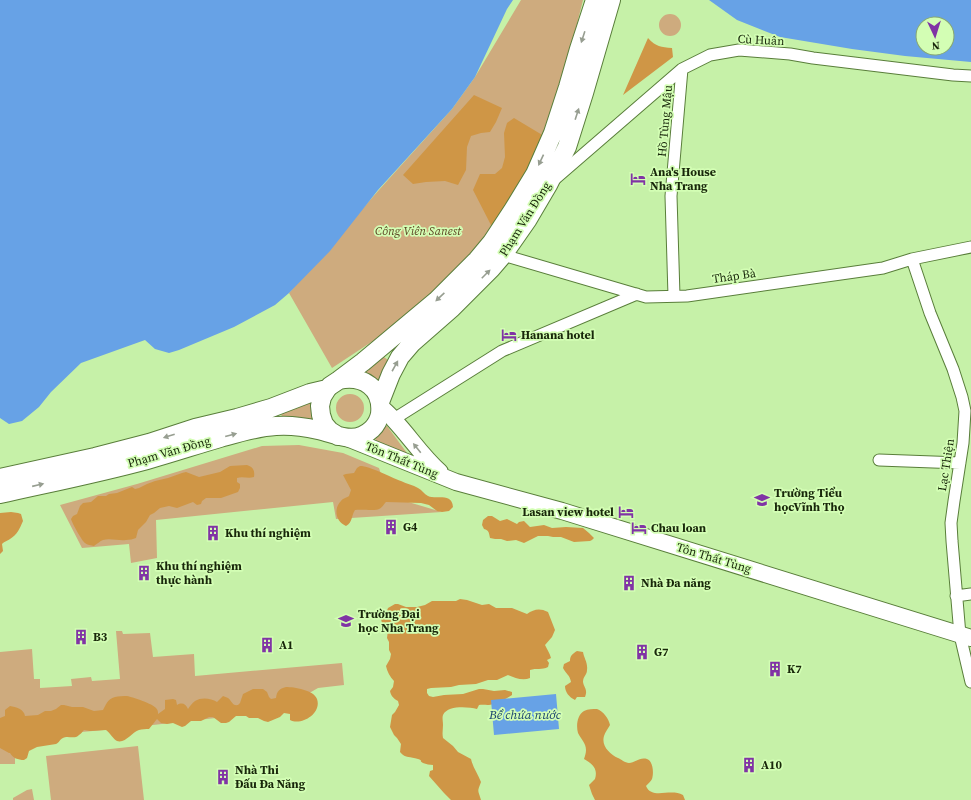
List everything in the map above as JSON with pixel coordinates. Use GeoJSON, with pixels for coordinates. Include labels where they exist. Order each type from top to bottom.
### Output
{"type":"FeatureCollection","features":[{"type":"Feature","properties":{"kind":"main road","name":"Phạm Văn Đồng"},"geometry":{"type":"LineString","coordinates":[[333,385],[436,301],[478,260],[490,245],[535,174],[553,133],[595,0]]}},
{"type":"Feature","properties":{"kind":"main road","name":"Phạm Văn Đồng"},"geometry":{"type":"LineString","coordinates":[[0,494],[147,460],[256,428],[276,426],[299,427],[318,430],[343,437],[358,438],[371,430],[375,426],[379,417],[380,404],[391,374],[400,357],[412,343],[452,308],[491,269],[503,255],[528,219],[548,185],[567,147],[611,0]]}},
{"type":"Feature","properties":{"kind":"main road"},"geometry":{"type":"LineString","coordinates":[[195,428],[262,406],[298,392],[330,376],[366,354],[407,325]]}},
{"type":"Feature","properties":{"kind":"main road","name":"Phạm Văn Đồng"},"geometry":{"type":"LineString","coordinates":[[0,478],[110,453],[195,428],[237,418],[271,408],[348,378],[364,382],[372,387],[377,394],[380,404]]}},
{"type":"Feature","properties":{"kind":"main road"},"geometry":{"type":"LineString","coordinates":[[333,385],[322,397],[320,406],[321,416],[324,424],[330,431],[343,437]]}},
{"type":"Feature","properties":{"kind":"main road","name":"Tôn Thất Tùng"},"geometry":{"type":"LineString","coordinates":[[380,404],[430,464],[440,473],[456,482]]}},
{"type":"Feature","properties":{"kind":"main road","name":"Tôn Thất Tùng"},"geometry":{"type":"LineString","coordinates":[[343,437],[456,482],[562,511],[965,636]]}},
{"type":"Feature","properties":{"kind":"street","name":"Cù Huân"},"geometry":{"type":"LineString","coordinates":[[548,185],[682,68],[710,55],[739,50],[790,54],[971,76]]}},
{"type":"Feature","properties":{"kind":"street","name":"Hồ Tùng Mậu"},"geometry":{"type":"LineString","coordinates":[[674,296],[671,196],[682,68]]}},
{"type":"Feature","properties":{"kind":"street"},"geometry":{"type":"LineString","coordinates":[[570,138],[573,147],[577,150],[582,151],[591,147]]}},
{"type":"Feature","properties":{"kind":"street","name":"Tháp Bà"},"geometry":{"type":"LineString","coordinates":[[503,255],[646,297],[687,296],[883,268],[912,259],[971,247]]}},
{"type":"Feature","properties":{"kind":"street","name":"Lạc Thiện"},"geometry":{"type":"LineString","coordinates":[[912,259],[930,313],[953,369],[965,411],[964,443],[954,501],[952,541],[956,596],[965,636],[971,682]]}},
{"type":"Feature","properties":{"kind":"street"},"geometry":{"type":"LineString","coordinates":[[394,419],[502,351],[637,294]]}},
{"type":"Feature","properties":{"kind":"street"},"geometry":{"type":"LineString","coordinates":[[878,460],[960,463]]}},
{"type":"Feature","properties":{"kind":"street"},"geometry":{"type":"LineString","coordinates":[[956,596],[971,594]]}},
{"type":"Feature","properties":{"kind":"green space","name":"Công Viên Sanest"},"geometry":{"type":"Polygon","coordinates":[[[521,0],[583,0],[560,92],[549,127],[489,236],[456,272],[379,337],[332,368],[289,293],[452,109],[475,77],[521,0]]]}},
{"type":"Feature","properties":{"kind":"green space"},"geometry":{"type":"Polygon","coordinates":[[[670,14],[674,15],[680,21],[680,29],[674,35],[670,36],[666,35],[660,29],[659,25],[660,21],[666,15],[670,14]]]}},
{"type":"Feature","properties":{"kind":"green space"},"geometry":{"type":"Polygon","coordinates":[[[384,357],[388,360],[381,383],[365,376],[365,372],[384,357]]]}},
{"type":"Feature","properties":{"kind":"green space"},"geometry":{"type":"Polygon","coordinates":[[[350,394],[360,398],[364,408],[360,418],[350,422],[340,418],[336,408],[340,398],[350,394]]]}},
{"type":"Feature","properties":{"kind":"green space"},"geometry":{"type":"Polygon","coordinates":[[[311,401],[315,403],[316,418],[312,420],[282,417],[281,413],[311,401]]]}},
{"type":"Feature","properties":{"kind":"green space"},"geometry":{"type":"Polygon","coordinates":[[[387,426],[407,453],[405,456],[376,441],[375,437],[382,427],[387,426]]]}},
{"type":"Feature","properties":{"kind":"green space"},"geometry":{"type":"Polygon","coordinates":[[[299,445],[343,453],[379,468],[388,496],[442,512],[336,519],[333,502],[156,520],[157,558],[131,563],[129,544],[82,548],[60,505],[137,484],[262,446],[299,445]]]}},
{"type":"Feature","properties":{"kind":"green space"},"geometry":{"type":"Polygon","coordinates":[[[116,631],[122,631],[123,634],[150,633],[153,657],[194,654],[195,676],[342,663],[344,685],[318,688],[278,711],[126,728],[15,738],[15,764],[0,764],[0,652],[32,649],[34,679],[40,679],[40,688],[72,686],[71,679],[91,677],[92,681],[120,679],[116,631]]]}},
{"type":"Feature","properties":{"kind":"green space"},"geometry":{"type":"Polygon","coordinates":[[[138,746],[144,800],[51,800],[46,756],[138,746]]]}},
{"type":"Feature","properties":{"kind":"green space"},"geometry":{"type":"Polygon","coordinates":[[[32,789],[34,800],[13,800],[13,798],[27,790],[32,789]]]}},
{"type":"Feature","properties":{"kind":"shaded area"},"geometry":{"type":"Polygon","coordinates":[[[648,38],[659,46],[672,48],[673,57],[623,95],[648,38]]]}},
{"type":"Feature","properties":{"kind":"shaded area"},"geometry":{"type":"Polygon","coordinates":[[[474,95],[502,108],[490,132],[471,136],[467,147],[466,170],[458,185],[445,181],[413,184],[403,175],[474,95]]]}},
{"type":"Feature","properties":{"kind":"shaded area"},"geometry":{"type":"Polygon","coordinates":[[[514,118],[544,136],[529,169],[493,229],[473,190],[480,174],[495,174],[502,168],[505,157],[504,133],[507,123],[514,118]]]}},
{"type":"Feature","properties":{"kind":"shaded area"},"geometry":{"type":"Polygon","coordinates":[[[247,465],[253,469],[254,477],[237,478],[237,482],[240,484],[238,492],[221,498],[206,498],[201,504],[197,505],[193,502],[177,508],[169,506],[160,508],[150,515],[146,522],[138,530],[136,538],[134,539],[106,539],[94,546],[88,545],[82,539],[71,519],[77,514],[83,503],[91,502],[98,496],[106,496],[132,487],[135,489],[139,488],[155,481],[186,472],[199,477],[220,472],[230,466],[247,465]]]}},
{"type":"Feature","properties":{"kind":"shaded area"},"geometry":{"type":"Polygon","coordinates":[[[360,466],[364,466],[414,486],[428,496],[447,498],[452,502],[453,507],[449,511],[442,512],[437,511],[429,505],[421,503],[386,502],[377,510],[355,510],[351,521],[346,526],[340,522],[336,511],[343,499],[349,496],[351,490],[343,475],[354,473],[360,466]]]}},
{"type":"Feature","properties":{"kind":"shaded area"},"geometry":{"type":"Polygon","coordinates":[[[11,512],[21,514],[23,521],[15,535],[2,544],[3,551],[0,554],[0,513],[11,512]]]}},
{"type":"Feature","properties":{"kind":"shaded area"},"geometry":{"type":"Polygon","coordinates":[[[488,516],[492,516],[500,521],[507,519],[517,524],[524,521],[530,527],[544,525],[552,528],[583,528],[594,538],[590,541],[574,542],[561,537],[538,536],[524,543],[516,540],[507,541],[490,538],[487,530],[484,529],[482,525],[483,520],[488,516]]]}},
{"type":"Feature","properties":{"kind":"shaded area"},"geometry":{"type":"Polygon","coordinates":[[[460,599],[482,605],[489,604],[496,608],[512,608],[527,614],[532,611],[542,610],[548,612],[555,630],[552,637],[545,645],[551,658],[547,660],[549,663],[548,667],[530,670],[530,678],[522,679],[508,675],[497,680],[488,680],[476,684],[427,689],[429,696],[433,697],[463,694],[479,689],[494,691],[505,690],[512,692],[512,695],[493,704],[479,705],[477,709],[464,707],[454,708],[443,715],[443,738],[458,752],[471,759],[481,782],[478,791],[481,800],[451,800],[429,776],[430,771],[433,770],[433,765],[423,763],[421,760],[402,754],[400,752],[401,744],[390,727],[392,715],[399,705],[398,701],[392,697],[390,691],[393,687],[394,681],[391,678],[386,666],[391,654],[387,638],[388,630],[382,623],[381,619],[388,608],[395,604],[406,607],[417,607],[432,601],[456,601],[460,599]]]}},
{"type":"Feature","properties":{"kind":"shaded area"},"geometry":{"type":"Polygon","coordinates":[[[577,651],[583,652],[587,672],[583,682],[586,690],[585,697],[577,697],[575,700],[569,696],[566,690],[565,686],[571,682],[569,676],[563,668],[564,664],[570,661],[572,655],[577,651]]]}},
{"type":"Feature","properties":{"kind":"shaded area"},"geometry":{"type":"Polygon","coordinates":[[[286,687],[308,691],[315,696],[318,704],[317,709],[310,717],[305,720],[295,721],[290,720],[290,714],[284,713],[280,717],[268,722],[258,718],[236,716],[229,722],[221,723],[213,717],[209,717],[201,721],[191,721],[182,727],[173,723],[161,723],[157,719],[149,729],[139,730],[123,741],[117,741],[106,730],[84,730],[77,736],[65,737],[56,744],[37,747],[29,751],[27,758],[24,760],[16,758],[0,748],[0,718],[5,716],[5,710],[10,706],[21,710],[25,716],[38,715],[45,711],[56,709],[61,705],[83,707],[94,711],[103,710],[107,702],[112,698],[127,696],[154,706],[158,711],[158,714],[165,709],[165,700],[176,700],[177,705],[184,704],[188,709],[197,700],[206,698],[217,702],[223,696],[228,698],[234,705],[238,705],[243,694],[253,689],[263,689],[267,692],[271,699],[276,698],[279,691],[286,687]]]}},
{"type":"Feature","properties":{"kind":"shaded area"},"geometry":{"type":"Polygon","coordinates":[[[589,709],[597,709],[603,713],[610,725],[603,740],[609,752],[628,763],[642,759],[649,760],[652,765],[653,774],[652,779],[646,786],[649,790],[657,793],[678,793],[683,795],[685,800],[595,800],[589,785],[595,779],[596,772],[594,767],[584,759],[586,748],[578,733],[577,724],[578,718],[584,711],[589,709]]]}},
{"type":"Feature","properties":{"kind":"water"},"geometry":{"type":"Polygon","coordinates":[[[0,0],[513,0],[507,9],[475,77],[452,109],[378,190],[330,251],[289,293],[275,305],[234,327],[169,353],[155,349],[145,340],[81,363],[51,392],[39,407],[22,421],[9,424],[0,418],[0,0]]]}},
{"type":"Feature","properties":{"kind":"water"},"geometry":{"type":"Polygon","coordinates":[[[709,0],[971,0],[971,62],[905,56],[780,37],[737,20],[709,0]]]}},
{"type":"Feature","properties":{"kind":"water","name":"Bể chứa nước"},"geometry":{"type":"Polygon","coordinates":[[[556,694],[559,729],[494,735],[491,700],[556,694]]]}},
{"type":"Feature","properties":{"kind":"place","name":"Ana's House Nha Trang"},"geometry":{"type":"Point","coordinates":[638,179]}},
{"type":"Feature","properties":{"kind":"place","name":"Hanana hotel"},"geometry":{"type":"Point","coordinates":[509,335]}},
{"type":"Feature","properties":{"kind":"place","name":"Trường Tiểu họcVĩnh Thọ"},"geometry":{"type":"Point","coordinates":[762,500]}},
{"type":"Feature","properties":{"kind":"place","name":"Lasan view hotel"},"geometry":{"type":"Point","coordinates":[626,512]}},
{"type":"Feature","properties":{"kind":"place","name":"G4"},"geometry":{"type":"Point","coordinates":[391,527]}},
{"type":"Feature","properties":{"kind":"place","name":"Chau loan"},"geometry":{"type":"Point","coordinates":[639,528]}},
{"type":"Feature","properties":{"kind":"place","name":"Khu thí nghiệm"},"geometry":{"type":"Point","coordinates":[213,533]}},
{"type":"Feature","properties":{"kind":"place","name":"Khu thí nghiệm thực hành"},"geometry":{"type":"Point","coordinates":[144,573]}},
{"type":"Feature","properties":{"kind":"place","name":"Nhà Đa năng"},"geometry":{"type":"Point","coordinates":[629,583]}},
{"type":"Feature","properties":{"kind":"place","name":"Trường Đại học Nha Trang"},"geometry":{"type":"Point","coordinates":[346,621]}},
{"type":"Feature","properties":{"kind":"place","name":"B3"},"geometry":{"type":"Point","coordinates":[81,637]}},
{"type":"Feature","properties":{"kind":"place","name":"A1"},"geometry":{"type":"Point","coordinates":[267,645]}},
{"type":"Feature","properties":{"kind":"place","name":"G7"},"geometry":{"type":"Point","coordinates":[642,652]}},
{"type":"Feature","properties":{"kind":"place","name":"K7"},"geometry":{"type":"Point","coordinates":[775,669]}},
{"type":"Feature","properties":{"kind":"place","name":"A10"},"geometry":{"type":"Point","coordinates":[749,765]}},
{"type":"Feature","properties":{"kind":"place","name":"Nhà Thi Đấu Đa Năng"},"geometry":{"type":"Point","coordinates":[223,777]}}]}
